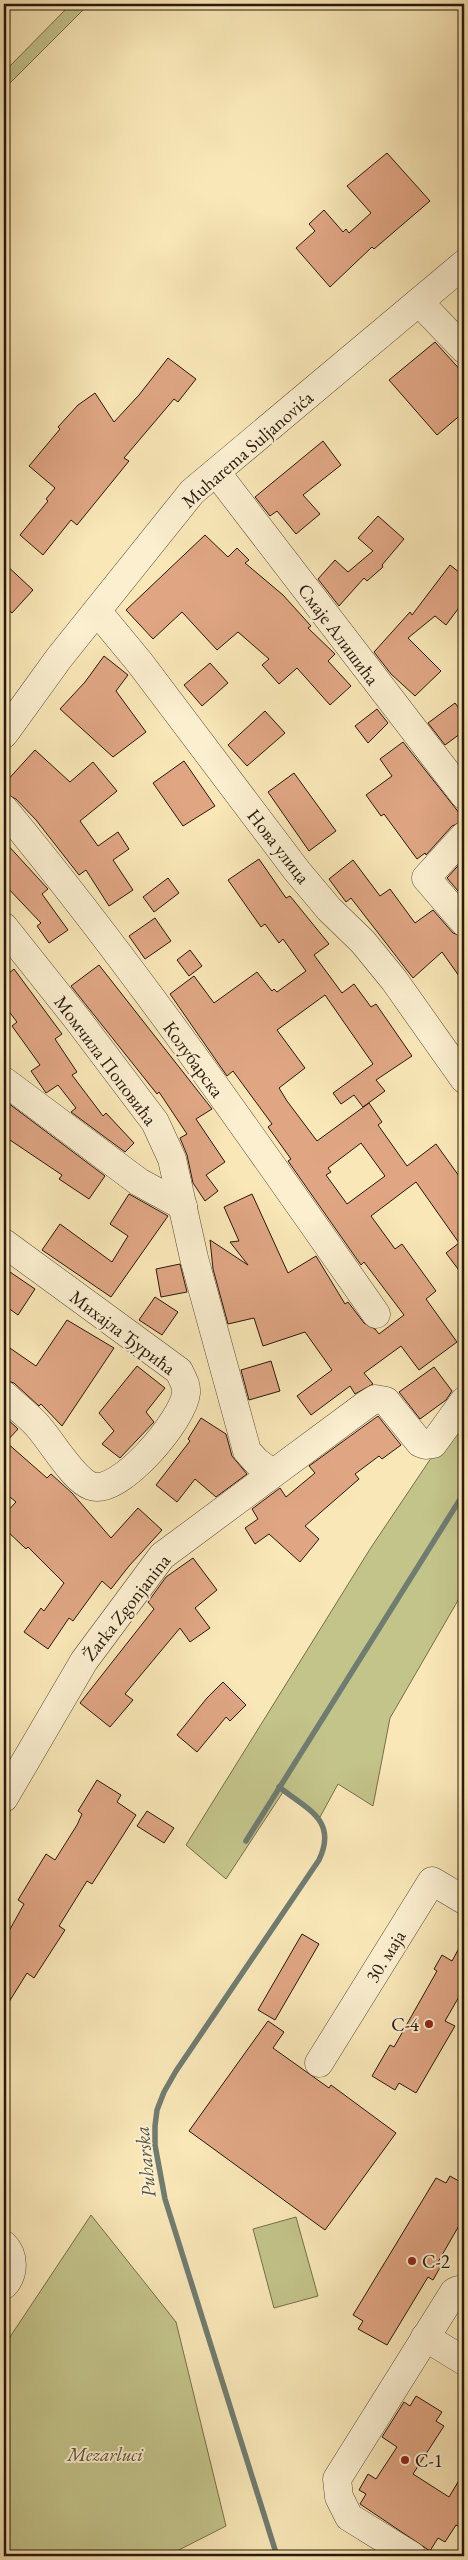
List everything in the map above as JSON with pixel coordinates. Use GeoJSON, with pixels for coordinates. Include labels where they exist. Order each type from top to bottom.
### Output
{"type":"FeatureCollection","features":[{"type":"Feature","properties":{"kind":"street","name":"Muharema Suljanovića"},"geometry":{"type":"LineString","coordinates":[[4,734],[59,658],[192,492],[464,264]]}},
{"type":"Feature","properties":{"kind":"street"},"geometry":{"type":"LineString","coordinates":[[420,302],[464,349]]}},
{"type":"Feature","properties":{"kind":"street","name":"Смаје Алишића"},"geometry":{"type":"LineString","coordinates":[[216,472],[464,795]]}},
{"type":"Feature","properties":{"kind":"street","name":"Нова улица"},"geometry":{"type":"LineString","coordinates":[[97,611],[140,663],[297,871],[328,909],[363,942],[394,980],[464,1079]]}},
{"type":"Feature","properties":{"kind":"street","name":"Колубарска"},"geometry":{"type":"LineString","coordinates":[[4,809],[77,898],[286,1185],[376,1314]]}},
{"type":"Feature","properties":{"kind":"street"},"geometry":{"type":"LineString","coordinates":[[464,836],[426,878],[464,922]]}},
{"type":"Feature","properties":{"kind":"street","name":"Момчила Поповића"},"geometry":{"type":"LineString","coordinates":[[4,928],[78,1020],[155,1122],[172,1159],[194,1258],[248,1451],[256,1462],[272,1473]]}},
{"type":"Feature","properties":{"kind":"street"},"geometry":{"type":"LineString","coordinates":[[4,1081],[139,1182],[183,1206]]}},
{"type":"Feature","properties":{"kind":"street","name":"Михајла Ђурића"},"geometry":{"type":"LineString","coordinates":[[4,1243],[178,1371],[186,1388],[183,1403],[175,1420],[158,1442],[130,1470],[108,1486],[90,1486],[80,1478],[36,1424],[4,1395]]}},
{"type":"Feature","properties":{"kind":"street","name":"Žarka Zgonjanina"},"geometry":{"type":"LineString","coordinates":[[4,1798],[84,1661],[162,1556],[272,1473],[375,1399],[386,1401],[420,1443],[426,1446],[433,1444],[464,1401]]}},
{"type":"Feature","properties":{"kind":"street","name":"30. маја"},"geometry":{"type":"LineString","coordinates":[[319,2063],[432,1881],[464,1900]]}},
{"type":"Feature","properties":{"kind":"street"},"geometry":{"type":"LineString","coordinates":[[4,2246],[8,2249],[13,2266],[9,2280],[4,2285]]}},
{"type":"Feature","properties":{"kind":"street"},"geometry":{"type":"LineString","coordinates":[[412,2556],[349,2518],[340,2497],[337,2479],[345,2463],[358,2449],[454,2292],[460,2291],[464,2293]]}},
{"type":"Feature","properties":{"kind":"street"},"geometry":{"type":"LineString","coordinates":[[425,2337],[464,2361]]}},
{"type":"Feature","properties":{"kind":"green space"},"geometry":{"type":"Polygon","coordinates":[[[71,4],[89,4],[4,89],[4,72],[71,4]]]}},
{"type":"Feature","properties":{"kind":"green space"},"geometry":{"type":"Polygon","coordinates":[[[464,1409],[464,1590],[390,1718],[373,1806],[338,1784],[320,1817],[285,1789],[226,1879],[186,1845],[370,1549],[464,1409]]]}},
{"type":"Feature","properties":{"kind":"green space","name":"Mezarluci"},"geometry":{"type":"Polygon","coordinates":[[[91,2215],[176,2322],[226,2526],[167,2556],[4,2556],[4,2346],[91,2215]]]}},
{"type":"Feature","properties":{"kind":"green space"},"geometry":{"type":"Polygon","coordinates":[[[296,2217],[318,2296],[274,2308],[253,2229],[296,2217]]]}},
{"type":"Feature","properties":{"kind":"building"},"geometry":{"type":"Polygon","coordinates":[[[387,153],[430,201],[374,249],[372,247],[330,287],[296,248],[315,231],[309,224],[324,210],[343,232],[346,229],[349,233],[371,213],[347,186],[387,153]]]}},
{"type":"Feature","properties":{"kind":"building"},"geometry":{"type":"Polygon","coordinates":[[[435,342],[464,374],[464,412],[437,435],[389,380],[435,342]]]}},
{"type":"Feature","properties":{"kind":"building"},"geometry":{"type":"Polygon","coordinates":[[[168,358],[196,379],[178,402],[174,399],[124,458],[129,461],[77,525],[71,520],[43,555],[20,535],[48,501],[46,499],[55,488],[29,466],[60,429],[58,427],[78,405],[95,393],[114,422],[139,395],[168,358]]]}},
{"type":"Feature","properties":{"kind":"building"},"geometry":{"type":"Polygon","coordinates":[[[323,441],[341,465],[303,495],[320,514],[296,534],[277,511],[270,516],[255,497],[323,441]]]}},
{"type":"Feature","properties":{"kind":"building"},"geometry":{"type":"Polygon","coordinates":[[[378,516],[404,539],[382,565],[383,567],[367,581],[364,578],[339,606],[318,579],[335,560],[348,572],[373,551],[358,538],[378,516]]]}},
{"type":"Feature","properties":{"kind":"building"},"geometry":{"type":"Polygon","coordinates":[[[205,535],[228,557],[237,548],[249,560],[245,563],[283,595],[311,626],[308,628],[335,654],[328,661],[351,686],[330,705],[297,668],[279,684],[262,665],[269,659],[238,632],[217,650],[182,612],[153,639],[126,610],[205,535]]]}},
{"type":"Feature","properties":{"kind":"building"},"geometry":{"type":"Polygon","coordinates":[[[4,563],[33,590],[12,613],[4,606],[4,563]]]}},
{"type":"Feature","properties":{"kind":"building"},"geometry":{"type":"Polygon","coordinates":[[[450,565],[464,576],[464,601],[446,625],[435,616],[408,638],[441,671],[415,696],[391,674],[374,652],[410,612],[412,615],[450,565]]]}},
{"type":"Feature","properties":{"kind":"building"},"geometry":{"type":"Polygon","coordinates":[[[104,656],[128,675],[116,691],[146,732],[113,757],[60,709],[85,682],[104,656]]]}},
{"type":"Feature","properties":{"kind":"building"},"geometry":{"type":"Polygon","coordinates":[[[210,663],[228,683],[202,706],[184,685],[210,663]]]}},
{"type":"Feature","properties":{"kind":"building"},"geometry":{"type":"Polygon","coordinates":[[[455,703],[464,715],[464,731],[445,745],[428,723],[455,703]]]}},
{"type":"Feature","properties":{"kind":"building"},"geometry":{"type":"Polygon","coordinates":[[[377,709],[388,723],[368,743],[355,726],[377,709]]]}},
{"type":"Feature","properties":{"kind":"building"},"geometry":{"type":"Polygon","coordinates":[[[265,711],[285,733],[247,766],[228,745],[265,711]]]}},
{"type":"Feature","properties":{"kind":"building"},"geometry":{"type":"Polygon","coordinates":[[[403,742],[464,819],[464,821],[452,826],[426,855],[425,853],[417,859],[384,814],[381,816],[366,795],[392,776],[380,759],[403,742]]]}},
{"type":"Feature","properties":{"kind":"building"},"geometry":{"type":"Polygon","coordinates":[[[35,750],[70,782],[93,762],[117,791],[80,821],[98,846],[118,832],[129,849],[113,860],[133,890],[109,906],[86,870],[79,875],[36,820],[16,799],[4,793],[4,784],[35,750]]]}},
{"type":"Feature","properties":{"kind":"building"},"geometry":{"type":"Polygon","coordinates":[[[184,761],[215,806],[183,826],[153,783],[184,761]]]}},
{"type":"Feature","properties":{"kind":"building"},"geometry":{"type":"Polygon","coordinates":[[[294,773],[336,831],[309,851],[268,792],[294,773]]]}},
{"type":"Feature","properties":{"kind":"building"},"geometry":{"type":"Polygon","coordinates":[[[4,841],[48,889],[42,894],[68,930],[49,943],[37,926],[41,923],[4,884],[4,841]]]}},
{"type":"Feature","properties":{"kind":"building"},"geometry":{"type":"Polygon","coordinates":[[[259,859],[286,898],[290,896],[329,944],[314,955],[342,993],[354,984],[371,1007],[376,1004],[412,1056],[376,1080],[385,1091],[363,1107],[354,1095],[341,1104],[333,1093],[373,1064],[325,995],[277,1030],[305,1068],[279,1088],[317,1141],[369,1103],[382,1122],[378,1125],[407,1166],[436,1144],[464,1183],[464,1277],[446,1253],[459,1243],[416,1182],[371,1216],[395,1249],[402,1244],[436,1291],[426,1299],[457,1342],[419,1370],[401,1346],[364,1373],[373,1384],[355,1394],[350,1386],[311,1415],[297,1396],[332,1370],[305,1332],[263,1346],[254,1318],[228,1324],[213,1269],[210,1240],[248,1265],[230,1242],[239,1241],[224,1207],[252,1194],[288,1273],[316,1256],[345,1304],[348,1302],[364,1323],[375,1329],[379,1334],[404,1315],[364,1262],[361,1265],[288,1161],[291,1159],[268,1127],[272,1124],[233,1071],[227,1076],[170,994],[194,976],[214,1003],[257,972],[272,991],[274,989],[277,992],[306,971],[283,939],[279,943],[265,924],[261,927],[228,880],[259,859]],[[361,1143],[328,1168],[331,1172],[326,1175],[347,1204],[385,1176],[361,1143]]]}},
{"type":"Feature","properties":{"kind":"building"},"geometry":{"type":"Polygon","coordinates":[[[464,859],[464,898],[447,878],[464,859]]]}},
{"type":"Feature","properties":{"kind":"building"},"geometry":{"type":"Polygon","coordinates":[[[353,860],[380,896],[390,889],[415,923],[433,910],[453,933],[464,937],[464,983],[442,952],[413,978],[351,898],[346,902],[329,879],[353,860]]]}},
{"type":"Feature","properties":{"kind":"building"},"geometry":{"type":"Polygon","coordinates":[[[168,878],[179,893],[154,912],[143,897],[168,878]]]}},
{"type":"Feature","properties":{"kind":"building"},"geometry":{"type":"Polygon","coordinates":[[[155,918],[171,941],[145,959],[129,936],[155,918]]]}},
{"type":"Feature","properties":{"kind":"building"},"geometry":{"type":"Polygon","coordinates":[[[190,950],[202,966],[189,976],[177,960],[190,950]]]}},
{"type":"Feature","properties":{"kind":"building"},"geometry":{"type":"Polygon","coordinates":[[[99,965],[212,1109],[196,1119],[225,1162],[206,1175],[218,1191],[205,1201],[193,1183],[187,1155],[180,1138],[187,1134],[159,1092],[157,1094],[71,986],[99,965]]]}},
{"type":"Feature","properties":{"kind":"building"},"geometry":{"type":"Polygon","coordinates":[[[14,969],[62,1034],[55,1039],[77,1072],[72,1075],[103,1116],[106,1113],[134,1143],[125,1152],[71,1112],[76,1108],[58,1085],[46,1093],[31,1071],[40,1065],[12,1026],[17,1022],[4,1005],[4,977],[14,969]]]}},
{"type":"Feature","properties":{"kind":"building"},"geometry":{"type":"Polygon","coordinates":[[[4,1100],[105,1176],[89,1199],[59,1179],[62,1175],[4,1136],[4,1100]]]}},
{"type":"Feature","properties":{"kind":"building"},"geometry":{"type":"Polygon","coordinates":[[[129,1194],[168,1216],[111,1297],[42,1250],[60,1224],[112,1262],[128,1236],[110,1224],[129,1194]]]}},
{"type":"Feature","properties":{"kind":"building"},"geometry":{"type":"Polygon","coordinates":[[[180,1264],[187,1292],[161,1297],[156,1269],[180,1264]]]}},
{"type":"Feature","properties":{"kind":"building"},"geometry":{"type":"Polygon","coordinates":[[[4,1268],[35,1289],[18,1315],[4,1305],[4,1268]]]}},
{"type":"Feature","properties":{"kind":"building"},"geometry":{"type":"Polygon","coordinates":[[[155,1297],[178,1312],[162,1335],[139,1320],[155,1297]]]}},
{"type":"Feature","properties":{"kind":"building"},"geometry":{"type":"Polygon","coordinates":[[[67,1320],[114,1348],[62,1426],[41,1404],[39,1406],[14,1383],[4,1380],[4,1344],[36,1366],[67,1320]]]}},
{"type":"Feature","properties":{"kind":"building"},"geometry":{"type":"Polygon","coordinates":[[[271,1361],[280,1391],[249,1400],[241,1370],[271,1361]]]}},
{"type":"Feature","properties":{"kind":"building"},"geometry":{"type":"Polygon","coordinates":[[[137,1366],[165,1388],[146,1412],[154,1422],[120,1458],[102,1444],[114,1431],[99,1413],[137,1366]]]}},
{"type":"Feature","properties":{"kind":"building"},"geometry":{"type":"Polygon","coordinates":[[[434,1367],[452,1391],[446,1400],[420,1419],[399,1392],[434,1367]]]}},
{"type":"Feature","properties":{"kind":"building"},"geometry":{"type":"Polygon","coordinates":[[[4,1416],[18,1429],[6,1442],[47,1478],[51,1474],[72,1493],[111,1538],[138,1508],[162,1530],[111,1589],[102,1581],[73,1621],[69,1618],[48,1649],[24,1632],[41,1608],[44,1611],[64,1583],[28,1547],[26,1549],[4,1528],[4,1515],[16,1502],[4,1492],[4,1416]]]}},
{"type":"Feature","properties":{"kind":"building"},"geometry":{"type":"Polygon","coordinates":[[[378,1416],[401,1445],[382,1459],[379,1456],[355,1474],[359,1479],[305,1526],[319,1539],[300,1562],[269,1534],[255,1544],[245,1528],[258,1519],[252,1509],[280,1488],[286,1497],[315,1473],[309,1466],[378,1416]]]}},
{"type":"Feature","properties":{"kind":"building"},"geometry":{"type":"Polygon","coordinates":[[[201,1418],[226,1434],[232,1456],[247,1474],[216,1497],[195,1479],[177,1502],[156,1485],[190,1441],[188,1439],[201,1418]]]}},
{"type":"Feature","properties":{"kind":"building"},"geometry":{"type":"Polygon","coordinates":[[[193,1558],[217,1590],[195,1608],[210,1628],[190,1642],[180,1628],[125,1694],[133,1700],[110,1727],[80,1703],[154,1609],[148,1602],[166,1577],[193,1558]]]}},
{"type":"Feature","properties":{"kind":"building"},"geometry":{"type":"Polygon","coordinates":[[[223,1682],[246,1705],[230,1721],[226,1717],[197,1752],[177,1735],[207,1698],[223,1682]]]}},
{"type":"Feature","properties":{"kind":"building"},"geometry":{"type":"Polygon","coordinates":[[[97,1780],[121,1795],[117,1802],[136,1815],[92,1884],[87,1881],[59,1926],[65,1930],[34,1978],[27,1973],[4,2010],[4,1940],[24,1904],[18,1900],[46,1854],[55,1860],[77,1825],[82,1814],[78,1811],[97,1780]]]}},
{"type":"Feature","properties":{"kind":"building"},"geometry":{"type":"Polygon","coordinates":[[[147,1811],[174,1828],[164,1843],[137,1826],[147,1811]]]}},
{"type":"Feature","properties":{"kind":"building"},"geometry":{"type":"Polygon","coordinates":[[[302,1934],[319,1944],[275,2020],[258,2010],[302,1934]]]}},
{"type":"Feature","properties":{"kind":"building","name":"C-4"},"geometry":{"type":"Polygon","coordinates":[[[464,1939],[464,1988],[445,2021],[455,2026],[416,2093],[399,2083],[395,2090],[372,2076],[390,2045],[394,2047],[437,1971],[434,1969],[442,1955],[452,1961],[464,1939]]]}},
{"type":"Feature","properties":{"kind":"building"},"geometry":{"type":"Polygon","coordinates":[[[268,2021],[284,2032],[273,2048],[329,2088],[331,2085],[396,2133],[325,2230],[189,2131],[268,2021]]]}},
{"type":"Feature","properties":{"kind":"building","name":"C-2"},"geometry":{"type":"Polygon","coordinates":[[[450,2176],[464,2184],[464,2217],[438,2262],[442,2264],[433,2280],[428,2277],[387,2345],[358,2329],[363,2321],[353,2315],[436,2178],[446,2183],[450,2176]]]}},
{"type":"Feature","properties":{"kind":"building","name":"C-1"},"geometry":{"type":"Polygon","coordinates":[[[416,2396],[442,2412],[436,2421],[444,2426],[413,2474],[449,2497],[464,2472],[464,2530],[456,2525],[445,2542],[438,2538],[430,2551],[360,2504],[366,2494],[359,2490],[368,2474],[376,2479],[397,2447],[382,2437],[404,2402],[410,2406],[416,2396]]]}},
{"type":"Feature","properties":{"kind":"waterway"},"geometry":{"type":"LineString","coordinates":[[246,1841],[464,1493]]}},
{"type":"Feature","properties":{"kind":"waterway","name":"Puharska"},"geometry":{"type":"LineString","coordinates":[[277,2556],[165,2199],[155,2145],[155,2126],[157,2110],[164,2092],[176,2071],[319,1860],[324,1846],[325,1835],[322,1825],[309,1809],[279,1787]]}},
{"type":"Feature","properties":{"kind":"place","name":"C-4"},"geometry":{"type":"Point","coordinates":[429,2024]}},
{"type":"Feature","properties":{"kind":"place","name":"C-2"},"geometry":{"type":"Point","coordinates":[412,2261]}},
{"type":"Feature","properties":{"kind":"place","name":"C-1"},"geometry":{"type":"Point","coordinates":[405,2460]}}]}
